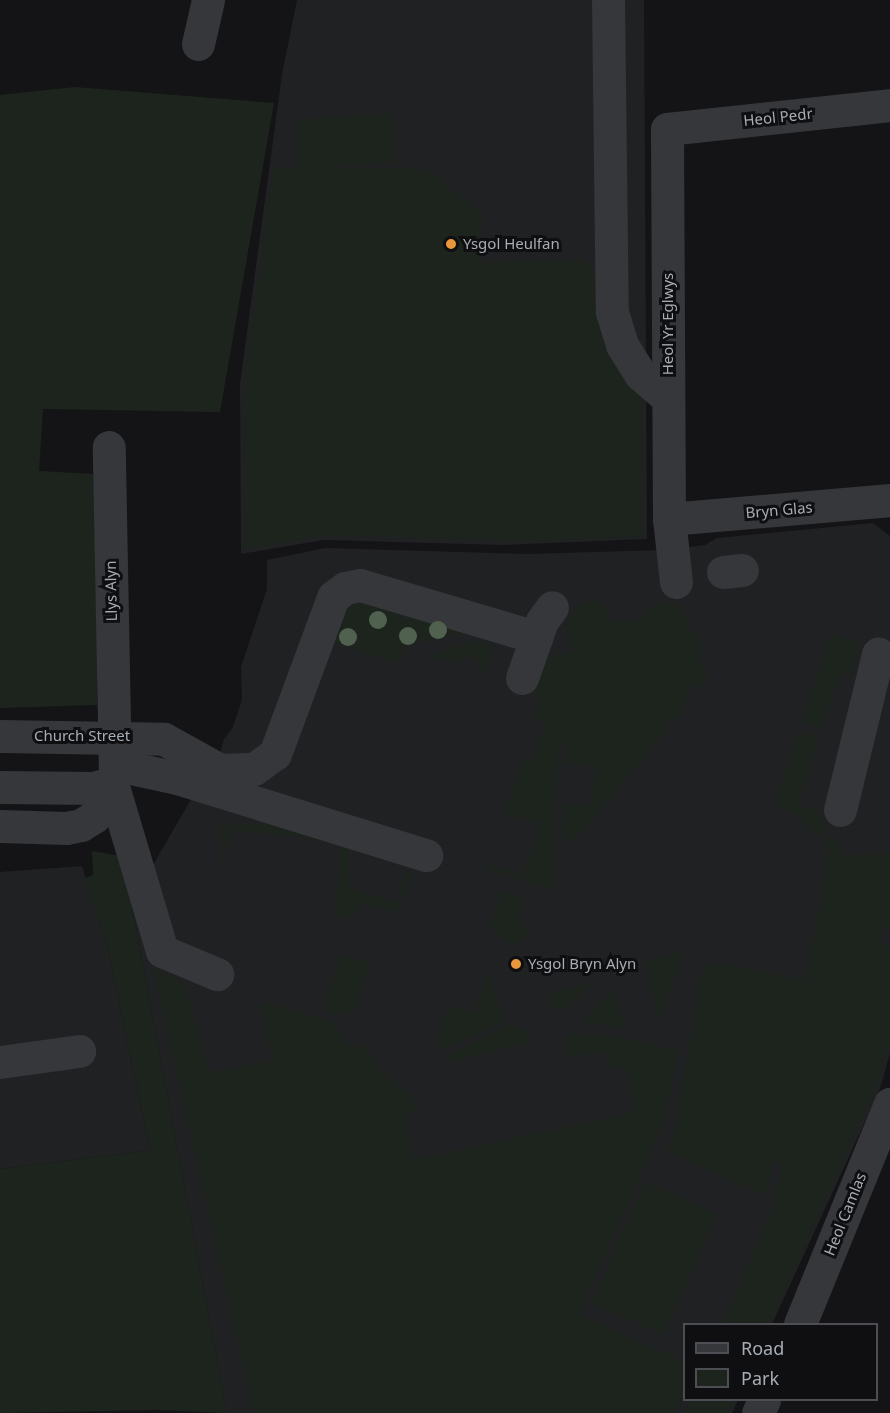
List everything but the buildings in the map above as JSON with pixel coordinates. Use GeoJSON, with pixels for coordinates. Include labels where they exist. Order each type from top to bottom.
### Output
{"type":"FeatureCollection","features":[{"type":"Feature","properties":{"kind":"street"},"geometry":{"type":"LineString","coordinates":[[198,44],[208,0]]}},
{"type":"Feature","properties":{"kind":"street"},"geometry":{"type":"LineString","coordinates":[[608,0],[612,312],[622,345],[640,374],[669,398]]}},
{"type":"Feature","properties":{"kind":"street","name":"Heol Pedr"},"geometry":{"type":"LineString","coordinates":[[667,129],[890,105]]}},
{"type":"Feature","properties":{"kind":"street","name":"Heol Yr Eglwys"},"geometry":{"type":"LineString","coordinates":[[667,129],[669,519],[699,577]]}},
{"type":"Feature","properties":{"kind":"street","name":"Llys Alyn"},"geometry":{"type":"LineString","coordinates":[[109,447],[114,761]]}},
{"type":"Feature","properties":{"kind":"street","name":"Bryn Glas"},"geometry":{"type":"LineString","coordinates":[[669,519],[890,500]]}},
{"type":"Feature","properties":{"kind":"street","name":"Church Street"},"geometry":{"type":"LineString","coordinates":[[0,736],[114,761],[164,739],[220,771],[242,772],[270,760],[279,746],[326,611],[333,597],[345,588],[377,587],[536,637]]}},
{"type":"Feature","properties":{"kind":"street"},"geometry":{"type":"LineString","coordinates":[[522,678],[536,637],[552,607]]}},
{"type":"Feature","properties":{"kind":"street"},"geometry":{"type":"LineString","coordinates":[[840,810],[878,654]]}},
{"type":"Feature","properties":{"kind":"street"},"geometry":{"type":"LineString","coordinates":[[0,787],[86,789],[114,761]]}},
{"type":"Feature","properties":{"kind":"street"},"geometry":{"type":"LineString","coordinates":[[0,826],[66,828],[81,825],[94,817],[114,761]]}},
{"type":"Feature","properties":{"kind":"street"},"geometry":{"type":"LineString","coordinates":[[114,761],[177,777],[426,855]]}},
{"type":"Feature","properties":{"kind":"street"},"geometry":{"type":"LineString","coordinates":[[114,761],[162,951],[217,974]]}},
{"type":"Feature","properties":{"kind":"street"},"geometry":{"type":"LineString","coordinates":[[0,1062],[79,1051]]}},
{"type":"Feature","properties":{"kind":"street","name":"Heol Camlas"},"geometry":{"type":"LineString","coordinates":[[800,1323],[890,1104]]}},
{"type":"Feature","properties":{"kind":"shaded area","name":"Ysgol Heulfan"},"geometry":{"type":"Polygon","coordinates":[[[297,0],[644,0],[647,539],[504,545],[324,540],[241,554],[240,384],[282,74],[297,0]]]}},
{"type":"Feature","properties":{"kind":"shaded area","name":"Ysgol Bryn Alyn"},"geometry":{"type":"Polygon","coordinates":[[[873,523],[890,536],[890,1053],[880,1089],[772,1323],[683,1323],[683,1401],[738,1401],[732,1413],[227,1413],[126,875],[153,865],[190,801],[213,778],[224,739],[233,727],[242,699],[241,667],[267,589],[267,560],[325,548],[528,554],[661,550],[705,545],[717,538],[873,523]]]}},
{"type":"Feature","properties":{"kind":"shaded area"},"geometry":{"type":"Polygon","coordinates":[[[82,866],[109,954],[150,1150],[0,1169],[0,872],[82,866]]]}},
{"type":"Feature","properties":{"kind":"green space"},"geometry":{"type":"Polygon","coordinates":[[[75,87],[274,103],[220,412],[43,409],[39,471],[93,474],[98,557],[97,705],[0,708],[0,95],[75,87]]]}},
{"type":"Feature","properties":{"kind":"green space"},"geometry":{"type":"Polygon","coordinates":[[[392,113],[395,162],[301,169],[297,120],[392,113]]]}},
{"type":"Feature","properties":{"kind":"green space"},"geometry":{"type":"Polygon","coordinates":[[[274,167],[426,169],[483,214],[480,263],[579,260],[593,267],[600,337],[641,389],[642,536],[540,541],[324,535],[245,549],[244,388],[274,167]]]}},
{"type":"Feature","properties":{"kind":"green space"},"geometry":{"type":"Polygon","coordinates":[[[368,600],[459,626],[456,634],[406,645],[399,663],[327,639],[340,611],[368,600]]]}},
{"type":"Feature","properties":{"kind":"green space"},"geometry":{"type":"Polygon","coordinates":[[[599,601],[606,607],[610,622],[635,621],[652,606],[666,602],[678,604],[686,617],[686,630],[697,634],[701,643],[700,666],[709,669],[702,688],[691,684],[681,714],[669,720],[665,732],[573,842],[562,837],[564,803],[593,805],[595,766],[569,764],[565,769],[567,745],[558,745],[553,873],[557,891],[486,868],[487,864],[523,875],[540,824],[505,813],[523,757],[533,760],[545,722],[534,718],[541,697],[529,693],[533,674],[538,657],[574,652],[567,632],[568,617],[583,602],[599,601]]]}},
{"type":"Feature","properties":{"kind":"green space"},"geometry":{"type":"Polygon","coordinates":[[[831,634],[860,644],[850,676],[840,673],[822,729],[802,722],[831,634]]]}},
{"type":"Feature","properties":{"kind":"green space"},"geometry":{"type":"Polygon","coordinates":[[[474,640],[488,645],[494,654],[485,671],[478,670],[481,661],[464,655],[460,664],[426,657],[474,640]]]}},
{"type":"Feature","properties":{"kind":"green space"},"geometry":{"type":"Polygon","coordinates":[[[799,732],[819,738],[798,803],[815,811],[826,827],[819,834],[794,813],[775,805],[799,732]]]}},
{"type":"Feature","properties":{"kind":"green space"},"geometry":{"type":"Polygon","coordinates":[[[268,823],[352,840],[390,856],[393,861],[387,863],[366,855],[351,844],[348,866],[351,888],[396,903],[407,870],[411,872],[399,909],[393,912],[359,902],[352,920],[335,915],[341,842],[229,829],[222,877],[221,825],[268,823]]]}},
{"type":"Feature","properties":{"kind":"green space"},"geometry":{"type":"Polygon","coordinates":[[[832,835],[843,855],[890,854],[890,930],[882,928],[877,944],[890,947],[890,1040],[876,1088],[769,1323],[723,1323],[773,1208],[781,1164],[773,1162],[767,1195],[661,1149],[669,1149],[672,1145],[703,966],[718,964],[806,980],[830,848],[824,840],[832,835]]]}},
{"type":"Feature","properties":{"kind":"green space"},"geometry":{"type":"Polygon","coordinates":[[[92,851],[120,856],[126,875],[227,1413],[157,1410],[0,1413],[0,1169],[150,1150],[109,954],[85,878],[93,875],[92,851]]]}},
{"type":"Feature","properties":{"kind":"green space"},"geometry":{"type":"Polygon","coordinates":[[[502,890],[524,897],[518,920],[524,922],[527,931],[523,942],[511,943],[495,934],[491,924],[502,890]]]}},
{"type":"Feature","properties":{"kind":"green space"},"geometry":{"type":"Polygon","coordinates":[[[684,952],[659,1020],[646,961],[684,952]]]}},
{"type":"Feature","properties":{"kind":"green space"},"geometry":{"type":"Polygon","coordinates":[[[342,954],[370,963],[354,1013],[334,1015],[323,1010],[342,954]]]}},
{"type":"Feature","properties":{"kind":"green space"},"geometry":{"type":"Polygon","coordinates":[[[153,968],[185,985],[209,1072],[273,1061],[261,1005],[269,1003],[331,1022],[345,1036],[344,1042],[365,1048],[385,1075],[412,1096],[416,1112],[403,1115],[414,1160],[635,1112],[625,1065],[609,1069],[604,1050],[566,1058],[563,1044],[572,1034],[621,1037],[678,1051],[664,1122],[578,1314],[683,1361],[683,1393],[675,1413],[254,1413],[153,968]]]}},
{"type":"Feature","properties":{"kind":"green space"},"geometry":{"type":"Polygon","coordinates":[[[487,972],[503,1016],[497,1026],[445,1048],[436,1045],[448,1005],[474,1013],[487,972]]]}},
{"type":"Feature","properties":{"kind":"green space"},"geometry":{"type":"Polygon","coordinates":[[[592,983],[566,1010],[551,1007],[549,993],[592,983]]]}},
{"type":"Feature","properties":{"kind":"green space"},"geometry":{"type":"Polygon","coordinates":[[[617,993],[624,1029],[584,1022],[609,994],[617,993]]]}},
{"type":"Feature","properties":{"kind":"green space"},"geometry":{"type":"Polygon","coordinates":[[[510,1025],[523,1029],[533,1042],[450,1062],[442,1059],[510,1025]]]}},
{"type":"Feature","properties":{"kind":"green space"},"geometry":{"type":"Polygon","coordinates":[[[645,1182],[717,1214],[663,1335],[591,1303],[645,1182]]]}},
{"type":"Feature","properties":{"kind":"green space"},"geometry":{"type":"Polygon","coordinates":[[[690,1401],[735,1401],[729,1413],[684,1413],[690,1401]]]}},
{"type":"Feature","properties":{"kind":"place","name":"Ysgol Heulfan"},"geometry":{"type":"Point","coordinates":[451,244]}},
{"type":"Feature","properties":{"kind":"place","name":"Ysgol Bryn Alyn"},"geometry":{"type":"Point","coordinates":[516,964]}}]}
